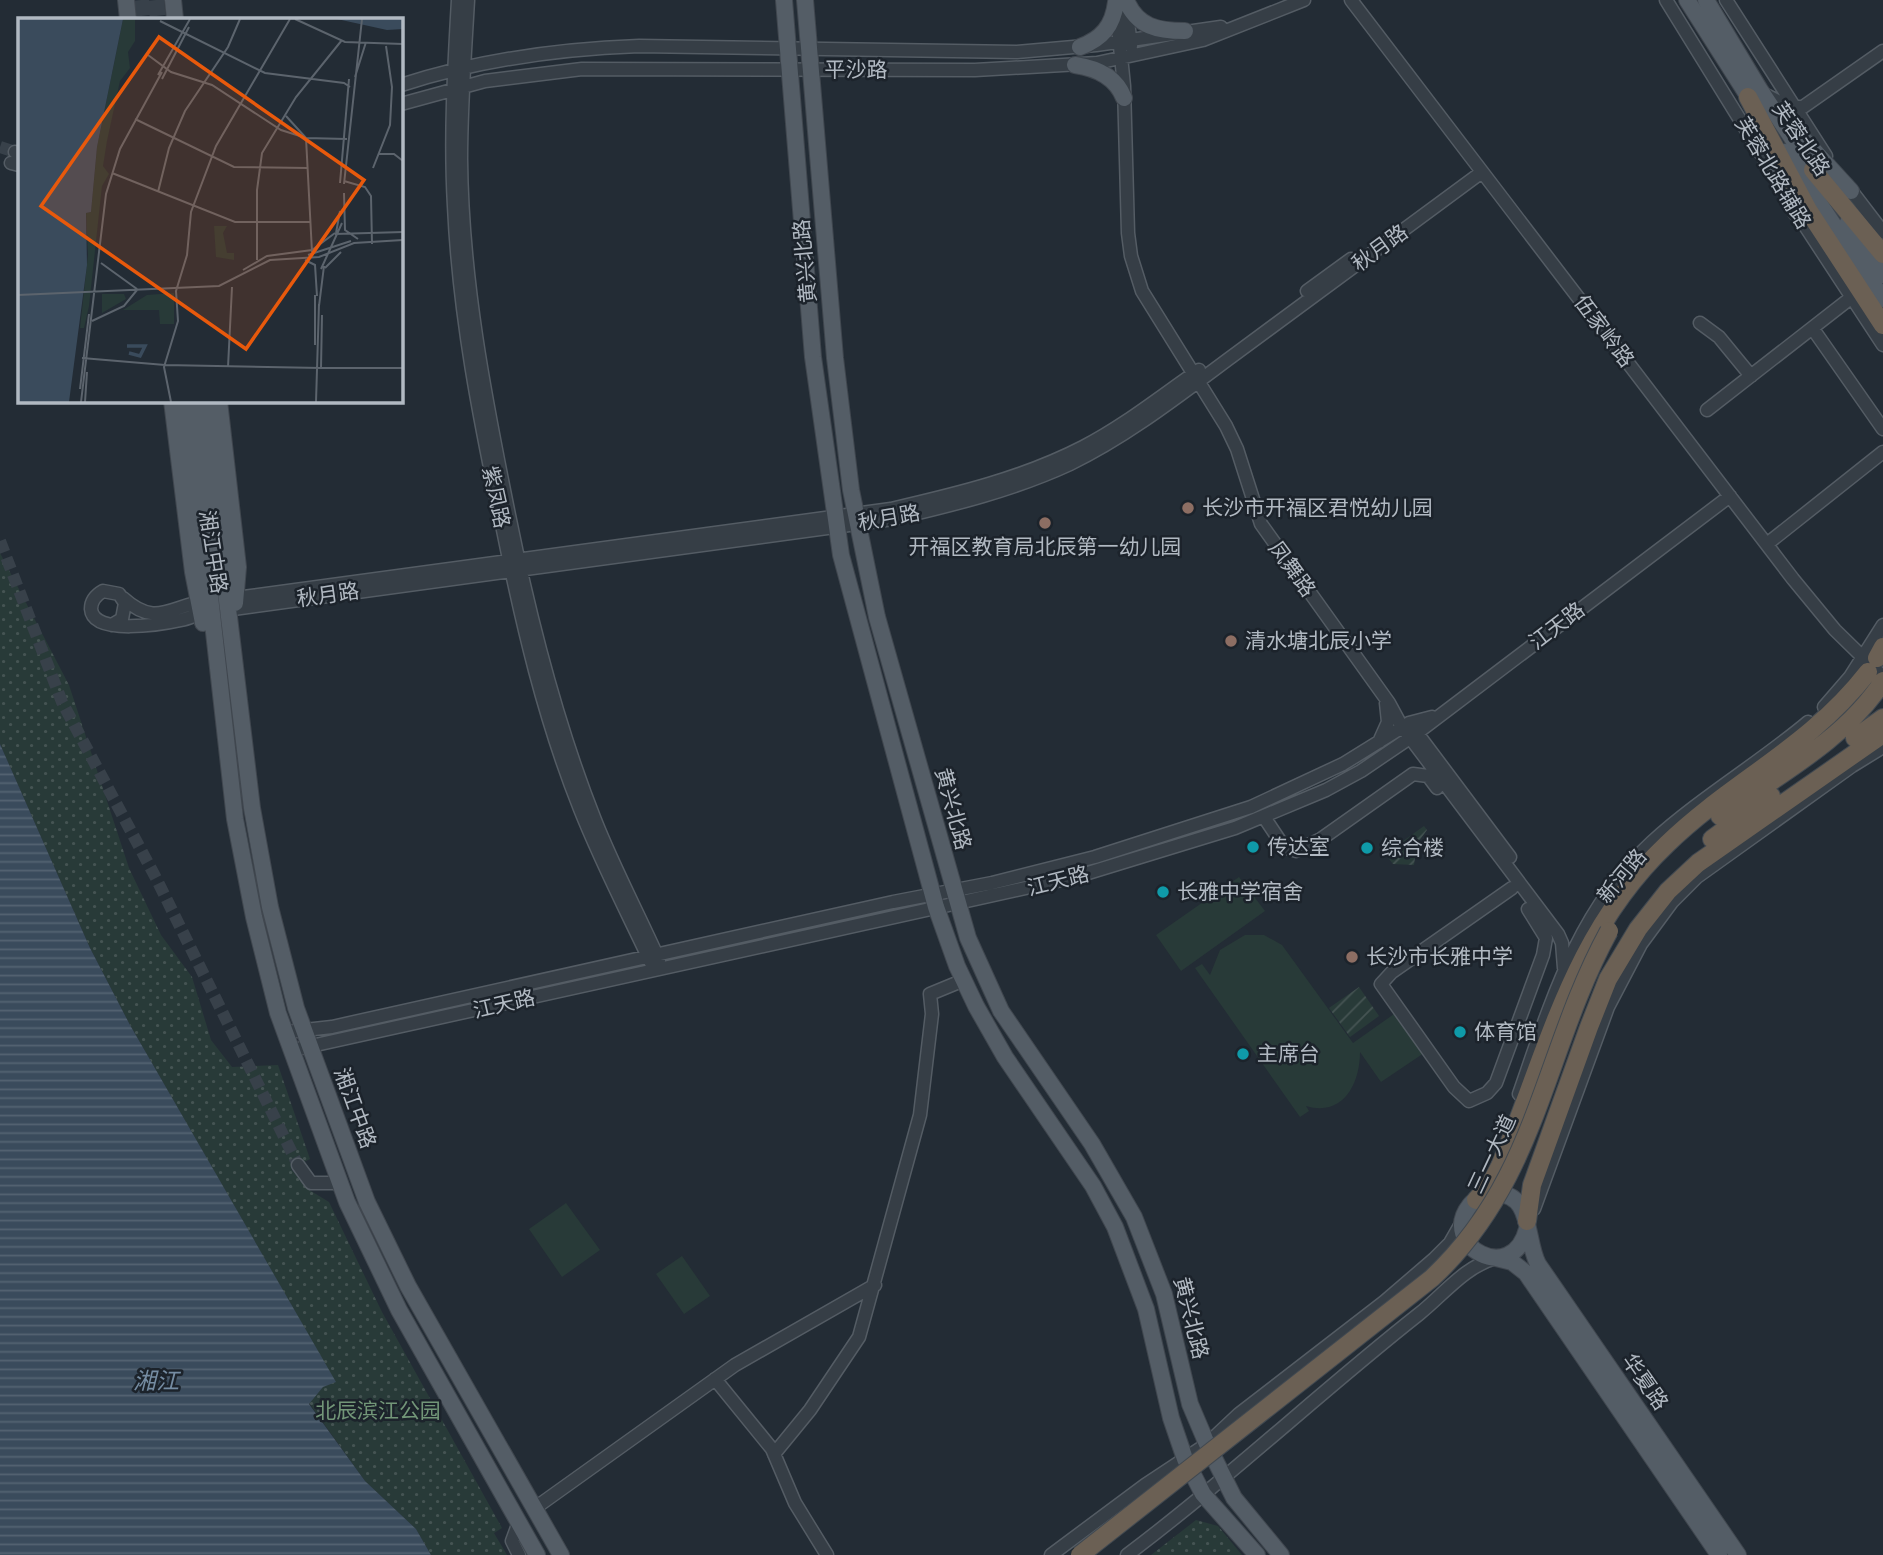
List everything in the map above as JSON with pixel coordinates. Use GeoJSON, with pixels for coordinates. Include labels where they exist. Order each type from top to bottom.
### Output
{"type":"FeatureCollection","features":[{"type":"Feature","properties":{"kind":"highway"},"geometry":{"type":"LineString","coordinates":[[1750,91],[1808,210],[1883,325]]}},
{"type":"Feature","properties":{"kind":"highway"},"geometry":{"type":"LineString","coordinates":[[1813,170],[1883,254]]}},
{"type":"Feature","properties":{"kind":"highway"},"geometry":{"type":"LineString","coordinates":[[1470,1206],[1490,1185],[1500,1166],[1589,931],[1634,877],[1672,839],[1832,715],[1876,665]]}},
{"type":"Feature","properties":{"kind":"highway","name":"三一大道"},"geometry":{"type":"LineString","coordinates":[[1080,1555],[1432,1278],[1470,1238],[1490,1212],[1514,1168],[1581,986],[1609,931],[1628,914],[1703,829],[1810,752],[1861,709],[1876,665]]}},
{"type":"Feature","properties":{"kind":"highway","name":"三一大道"},"geometry":{"type":"LineString","coordinates":[[1658,878],[1883,718]]}},
{"type":"Feature","properties":{"kind":"highway"},"geometry":{"type":"LineString","coordinates":[[1527,1225],[1532,1185],[1589,1027],[1622,954],[1658,903],[1698,863],[1883,734]]}},
{"type":"Feature","properties":{"kind":"highway"},"geometry":{"type":"LineString","coordinates":[[1658,878],[1672,839]]}},
{"type":"Feature","properties":{"kind":"highway"},"geometry":{"type":"LineString","coordinates":[[1658,878],[1698,863]]}},
{"type":"Feature","properties":{"kind":"highway"},"geometry":{"type":"LineString","coordinates":[[1589,931],[1628,914]]}},
{"type":"Feature","properties":{"kind":"highway"},"geometry":{"type":"LineString","coordinates":[[1622,954],[1628,914]]}},
{"type":"Feature","properties":{"kind":"highway","name":"三一大道"},"geometry":{"type":"LineString","coordinates":[[1096,1555],[1444,1281],[1471,1253],[1494,1224],[1523,1173],[1596,979],[1628,914]]}},
{"type":"Feature","properties":{"kind":"main road"},"geometry":{"type":"LineString","coordinates":[[126,0],[128,18]]}},
{"type":"Feature","properties":{"kind":"main road"},"geometry":{"type":"LineString","coordinates":[[173,0],[175,18]]}},
{"type":"Feature","properties":{"kind":"main road","name":"黄兴北路"},"geometry":{"type":"LineString","coordinates":[[784,0],[813,357],[835,523],[857,621],[935,901],[964,980],[1005,1057],[1093,1186],[1115,1227],[1146,1309],[1171,1418],[1185,1460],[1203,1494],[1256,1555]]}},
{"type":"Feature","properties":{"kind":"main road","name":"黄兴北路"},"geometry":{"type":"LineString","coordinates":[[805,0],[836,371],[856,520],[877,617],[956,897],[975,958],[1001,1011],[1103,1161],[1134,1217],[1161,1284],[1190,1404],[1223,1479],[1245,1513],[1281,1555]]}},
{"type":"Feature","properties":{"kind":"main road","name":"芙蓉北路"},"geometry":{"type":"LineString","coordinates":[[1687,0],[1750,91],[1883,299]]}},
{"type":"Feature","properties":{"kind":"main road","name":"芙蓉北路"},"geometry":{"type":"LineString","coordinates":[[1706,0],[1750,91],[1813,170],[1883,275]]}},
{"type":"Feature","properties":{"kind":"main road"},"geometry":{"type":"LineString","coordinates":[[1080,47],[1112,23],[1119,1],[1147,26],[1185,31]]}},
{"type":"Feature","properties":{"kind":"main road"},"geometry":{"type":"LineString","coordinates":[[1075,65],[1091,68],[1111,79],[1124,98]]}},
{"type":"Feature","properties":{"kind":"main road"},"geometry":{"type":"LineString","coordinates":[[1750,91],[1851,191]]}},
{"type":"Feature","properties":{"kind":"main road"},"geometry":{"type":"LineString","coordinates":[[1750,91],[1796,213]]}},
{"type":"Feature","properties":{"kind":"main road","name":"湘江中路"},"geometry":{"type":"LineString","coordinates":[[172,402],[221,708],[235,819],[251,904],[278,1013],[288,1032],[340,1183],[399,1310],[537,1555]]}},
{"type":"Feature","properties":{"kind":"main road","name":"湘江中路"},"geometry":{"type":"LineString","coordinates":[[188,402],[205,607]]}},
{"type":"Feature","properties":{"kind":"main road","name":"湘江中路"},"geometry":{"type":"LineString","coordinates":[[203,402],[232,603],[232,633],[244,744],[261,858],[280,950],[296,1008],[306,1028],[310,1046],[367,1202],[561,1555]]}},
{"type":"Feature","properties":{"kind":"main road","name":"湘江中路"},"geometry":{"type":"LineString","coordinates":[[219,402],[238,567],[232,603]]}},
{"type":"Feature","properties":{"kind":"main road"},"geometry":{"type":"LineString","coordinates":[[1491,1194],[1508,1196],[1521,1206],[1527,1225],[1520,1246],[1505,1256],[1496,1258],[1487,1257],[1471,1248],[1463,1231],[1470,1206],[1491,1194]]}},
{"type":"Feature","properties":{"kind":"main road","name":"华夏路"},"geometry":{"type":"LineString","coordinates":[[1527,1225],[1538,1264],[1738,1555]]}},
{"type":"Feature","properties":{"kind":"main road","name":"华夏路"},"geometry":{"type":"LineString","coordinates":[[1496,1258],[1511,1262],[1527,1273],[1719,1555]]}},
{"type":"Feature","properties":{"kind":"street","name":"紫凤路"},"geometry":{"type":"LineString","coordinates":[[458,0],[461,160],[471,302],[514,565],[538,650],[595,820],[658,969]]}},
{"type":"Feature","properties":{"kind":"street","name":"紫凤路"},"geometry":{"type":"LineString","coordinates":[[459,68],[468,0]]}},
{"type":"Feature","properties":{"kind":"street","name":"平沙路"},"geometry":{"type":"LineString","coordinates":[[402,85],[459,68],[533,55],[612,47],[994,53],[1080,47],[1231,24],[1291,0]]}},
{"type":"Feature","properties":{"kind":"street","name":"平沙路"},"geometry":{"type":"LineString","coordinates":[[402,104],[458,87],[532,73],[582,69],[1013,70],[1075,65],[1127,58],[1203,40],[1304,0]]}},
{"type":"Feature","properties":{"kind":"street","name":"伍家岭路"},"geometry":{"type":"LineString","coordinates":[[1351,0],[1815,606],[1876,665]]}},
{"type":"Feature","properties":{"kind":"street","name":"芙蓉北路辅路"},"geometry":{"type":"LineString","coordinates":[[1666,0],[1796,213],[1883,345]]}},
{"type":"Feature","properties":{"kind":"street"},"geometry":{"type":"LineString","coordinates":[[1726,0],[1809,131],[1883,232]]}},
{"type":"Feature","properties":{"kind":"street","name":"凤舞路"},"geometry":{"type":"LineString","coordinates":[[1119,1],[1127,58],[1124,98],[1128,233],[1135,275],[1142,291],[1197,377],[1237,449],[1261,524],[1410,730],[1430,766],[1558,934],[1562,943],[1564,968]]}},
{"type":"Feature","properties":{"kind":"street"},"geometry":{"type":"LineString","coordinates":[[1726,98],[1750,91],[1793,107],[1811,103],[1883,51]]}},
{"type":"Feature","properties":{"kind":"street"},"geometry":{"type":"LineString","coordinates":[[1809,131],[1809,118],[1815,109],[1883,59]]}},
{"type":"Feature","properties":{"kind":"street","name":"秋月路"},"geometry":{"type":"LineString","coordinates":[[205,607],[835,523],[964,502],[1069,464],[1113,440],[1480,169]]}},
{"type":"Feature","properties":{"kind":"street"},"geometry":{"type":"LineString","coordinates":[[1707,410],[1852,297]]}},
{"type":"Feature","properties":{"kind":"street"},"geometry":{"type":"LineString","coordinates":[[1700,324],[1718,337],[1751,376]]}},
{"type":"Feature","properties":{"kind":"street"},"geometry":{"type":"LineString","coordinates":[[1813,329],[1883,429]]}},
{"type":"Feature","properties":{"kind":"street"},"geometry":{"type":"LineString","coordinates":[[1767,544],[1883,452]]}},
{"type":"Feature","properties":{"kind":"street","name":"江天路"},"geometry":{"type":"LineString","coordinates":[[956,897],[1095,858],[1208,822],[1297,787],[1369,749],[1432,722],[1728,494]]}},
{"type":"Feature","properties":{"kind":"street","name":"江天路"},"geometry":{"type":"LineString","coordinates":[[288,1032],[332,1027],[652,955],[1101,870],[1264,817],[1326,790],[1380,760],[1410,730],[1430,718],[1728,494]]}},
{"type":"Feature","properties":{"kind":"street"},"geometry":{"type":"LineString","coordinates":[[108,590],[140,612],[150,615],[205,607],[184,620],[130,626],[112,625],[96,620],[92,603],[98,594],[108,590]]}},
{"type":"Feature","properties":{"kind":"street"},"geometry":{"type":"LineString","coordinates":[[112,625],[125,614],[123,598]]}},
{"type":"Feature","properties":{"kind":"street","name":"新河路"},"geometry":{"type":"LineString","coordinates":[[1051,1555],[1145,1485],[1207,1444],[1239,1414],[1425,1268],[1450,1243],[1495,1156],[1564,968],[1589,931],[1610,888],[1649,844],[1807,723],[1876,665],[1883,625]]}},
{"type":"Feature","properties":{"kind":"street"},"geometry":{"type":"LineString","coordinates":[[1369,749],[1382,737],[1388,722],[1388,707],[1380,690]]}},
{"type":"Feature","properties":{"kind":"street"},"geometry":{"type":"LineString","coordinates":[[1429,749],[1426,738],[1432,722]]}},
{"type":"Feature","properties":{"kind":"street","name":"凤舞路"},"geometry":{"type":"LineString","coordinates":[[1410,730],[1429,749],[1562,927],[1573,933],[1589,931]]}},
{"type":"Feature","properties":{"kind":"street"},"geometry":{"type":"LineString","coordinates":[[1527,1225],[1608,1006],[1622,974],[1654,925],[1697,877],[1852,766],[1883,747]]}},
{"type":"Feature","properties":{"kind":"street"},"geometry":{"type":"LineString","coordinates":[[1380,760],[1407,752],[1420,757],[1430,766]]}},
{"type":"Feature","properties":{"kind":"street"},"geometry":{"type":"LineString","coordinates":[[1264,817],[1284,847],[1296,851],[1321,839],[1413,774],[1428,776],[1512,888],[1543,931],[1546,938],[1544,955],[1496,1083],[1487,1093],[1469,1101],[1454,1087],[1381,984],[1392,972],[1512,888]]}},
{"type":"Feature","properties":{"kind":"street","name":"江天路"},"geometry":{"type":"LineString","coordinates":[[293,1050],[658,969],[935,901]]}},
{"type":"Feature","properties":{"kind":"street"},"geometry":{"type":"LineString","coordinates":[[774,1454],[810,1410],[859,1337],[920,1115],[932,1013],[930,994],[964,980]]}},
{"type":"Feature","properties":{"kind":"street"},"geometry":{"type":"LineString","coordinates":[[298,1165],[311,1183],[340,1183]]}},
{"type":"Feature","properties":{"kind":"street"},"geometry":{"type":"LineString","coordinates":[[1127,1555],[1223,1479],[1345,1372],[1470,1270],[1496,1258]]}},
{"type":"Feature","properties":{"kind":"street"},"geometry":{"type":"LineString","coordinates":[[534,1507],[715,1379],[874,1285]]}},
{"type":"Feature","properties":{"kind":"street"},"geometry":{"type":"LineString","coordinates":[[715,1379],[774,1454],[795,1503],[827,1555]]}},
{"type":"Feature","properties":{"kind":"street"},"geometry":{"type":"LineString","coordinates":[[519,1522],[512,1541],[519,1555]]}},
{"type":"Feature","properties":{"kind":"green space","name":"北辰滨江公园"},"geometry":{"type":"Polygon","coordinates":[[[0,553],[69,685],[129,868],[161,935],[192,977],[211,1040],[232,1067],[278,1065],[310,1159],[291,1169],[306,1188],[329,1202],[382,1312],[502,1528],[494,1533],[507,1555],[431,1555],[416,1529],[365,1481],[309,1403],[323,1387],[335,1381],[130,1025],[90,948],[0,744],[0,553]]]}},
{"type":"Feature","properties":{"kind":"green space"},"geometry":{"type":"Polygon","coordinates":[[[1424,826],[1427,830],[1417,844],[1414,865],[1393,864],[1385,854],[1424,826]]]}},
{"type":"Feature","properties":{"kind":"green space"},"geometry":{"type":"Polygon","coordinates":[[[1239,877],[1265,911],[1181,971],[1156,935],[1239,877]]]}},
{"type":"Feature","properties":{"kind":"green space"},"geometry":{"type":"Polygon","coordinates":[[[1245,935],[1264,935],[1282,945],[1353,1043],[1394,1014],[1424,1053],[1381,1082],[1360,1052],[1357,1075],[1347,1095],[1330,1107],[1306,1106],[1309,1111],[1300,1117],[1195,968],[1202,964],[1210,975],[1220,950],[1245,935]]]}},
{"type":"Feature","properties":{"kind":"green space"},"geometry":{"type":"Polygon","coordinates":[[[1359,987],[1379,1016],[1350,1037],[1329,1008],[1359,987]]]}},
{"type":"Feature","properties":{"kind":"green space"},"geometry":{"type":"Polygon","coordinates":[[[566,1203],[600,1250],[562,1277],[529,1229],[566,1203]]]}},
{"type":"Feature","properties":{"kind":"green space"},"geometry":{"type":"Polygon","coordinates":[[[682,1256],[710,1296],[684,1314],[656,1274],[682,1256]]]}},
{"type":"Feature","properties":{"kind":"green space"},"geometry":{"type":"Polygon","coordinates":[[[1196,1520],[1218,1526],[1242,1555],[1151,1555],[1196,1520]]]}},
{"type":"Feature","properties":{"kind":"water","name":"湘江"},"geometry":{"type":"Polygon","coordinates":[[[0,744],[90,948],[130,1025],[336,1382],[323,1387],[309,1404],[365,1481],[416,1529],[431,1555],[0,1555],[0,744]]]}},
{"type":"Feature","properties":{"kind":"tunnel"},"geometry":{"type":"LineString","coordinates":[[141,0],[143,18]]}},
{"type":"Feature","properties":{"kind":"tunnel"},"geometry":{"type":"LineString","coordinates":[[156,0],[158,18]]}},
{"type":"Feature","properties":{"kind":"tunnel"},"geometry":{"type":"LineString","coordinates":[[0,147],[15,152]]}},
{"type":"Feature","properties":{"kind":"tunnel"},"geometry":{"type":"LineString","coordinates":[[0,541],[62,702],[156,878],[298,1165]]}},
{"type":"Feature","properties":{"kind":"place","name":"长沙市开福区君悦幼儿园"},"geometry":{"type":"Point","coordinates":[1188,508]}},
{"type":"Feature","properties":{"kind":"place","name":"开福区教育局北辰第一幼儿园"},"geometry":{"type":"Point","coordinates":[1045,523]}},
{"type":"Feature","properties":{"kind":"place","name":"清水塘北辰小学"},"geometry":{"type":"Point","coordinates":[1231,641]}},
{"type":"Feature","properties":{"kind":"place","name":"传达室"},"geometry":{"type":"Point","coordinates":[1253,847]}},
{"type":"Feature","properties":{"kind":"place","name":"综合楼"},"geometry":{"type":"Point","coordinates":[1367,848]}},
{"type":"Feature","properties":{"kind":"place","name":"长雅中学宿舍"},"geometry":{"type":"Point","coordinates":[1163,892]}},
{"type":"Feature","properties":{"kind":"place","name":"长沙市长雅中学"},"geometry":{"type":"Point","coordinates":[1352,957]}},
{"type":"Feature","properties":{"kind":"place","name":"体育馆"},"geometry":{"type":"Point","coordinates":[1460,1032]}},
{"type":"Feature","properties":{"kind":"place","name":"主席台"},"geometry":{"type":"Point","coordinates":[1243,1054]}}]}
